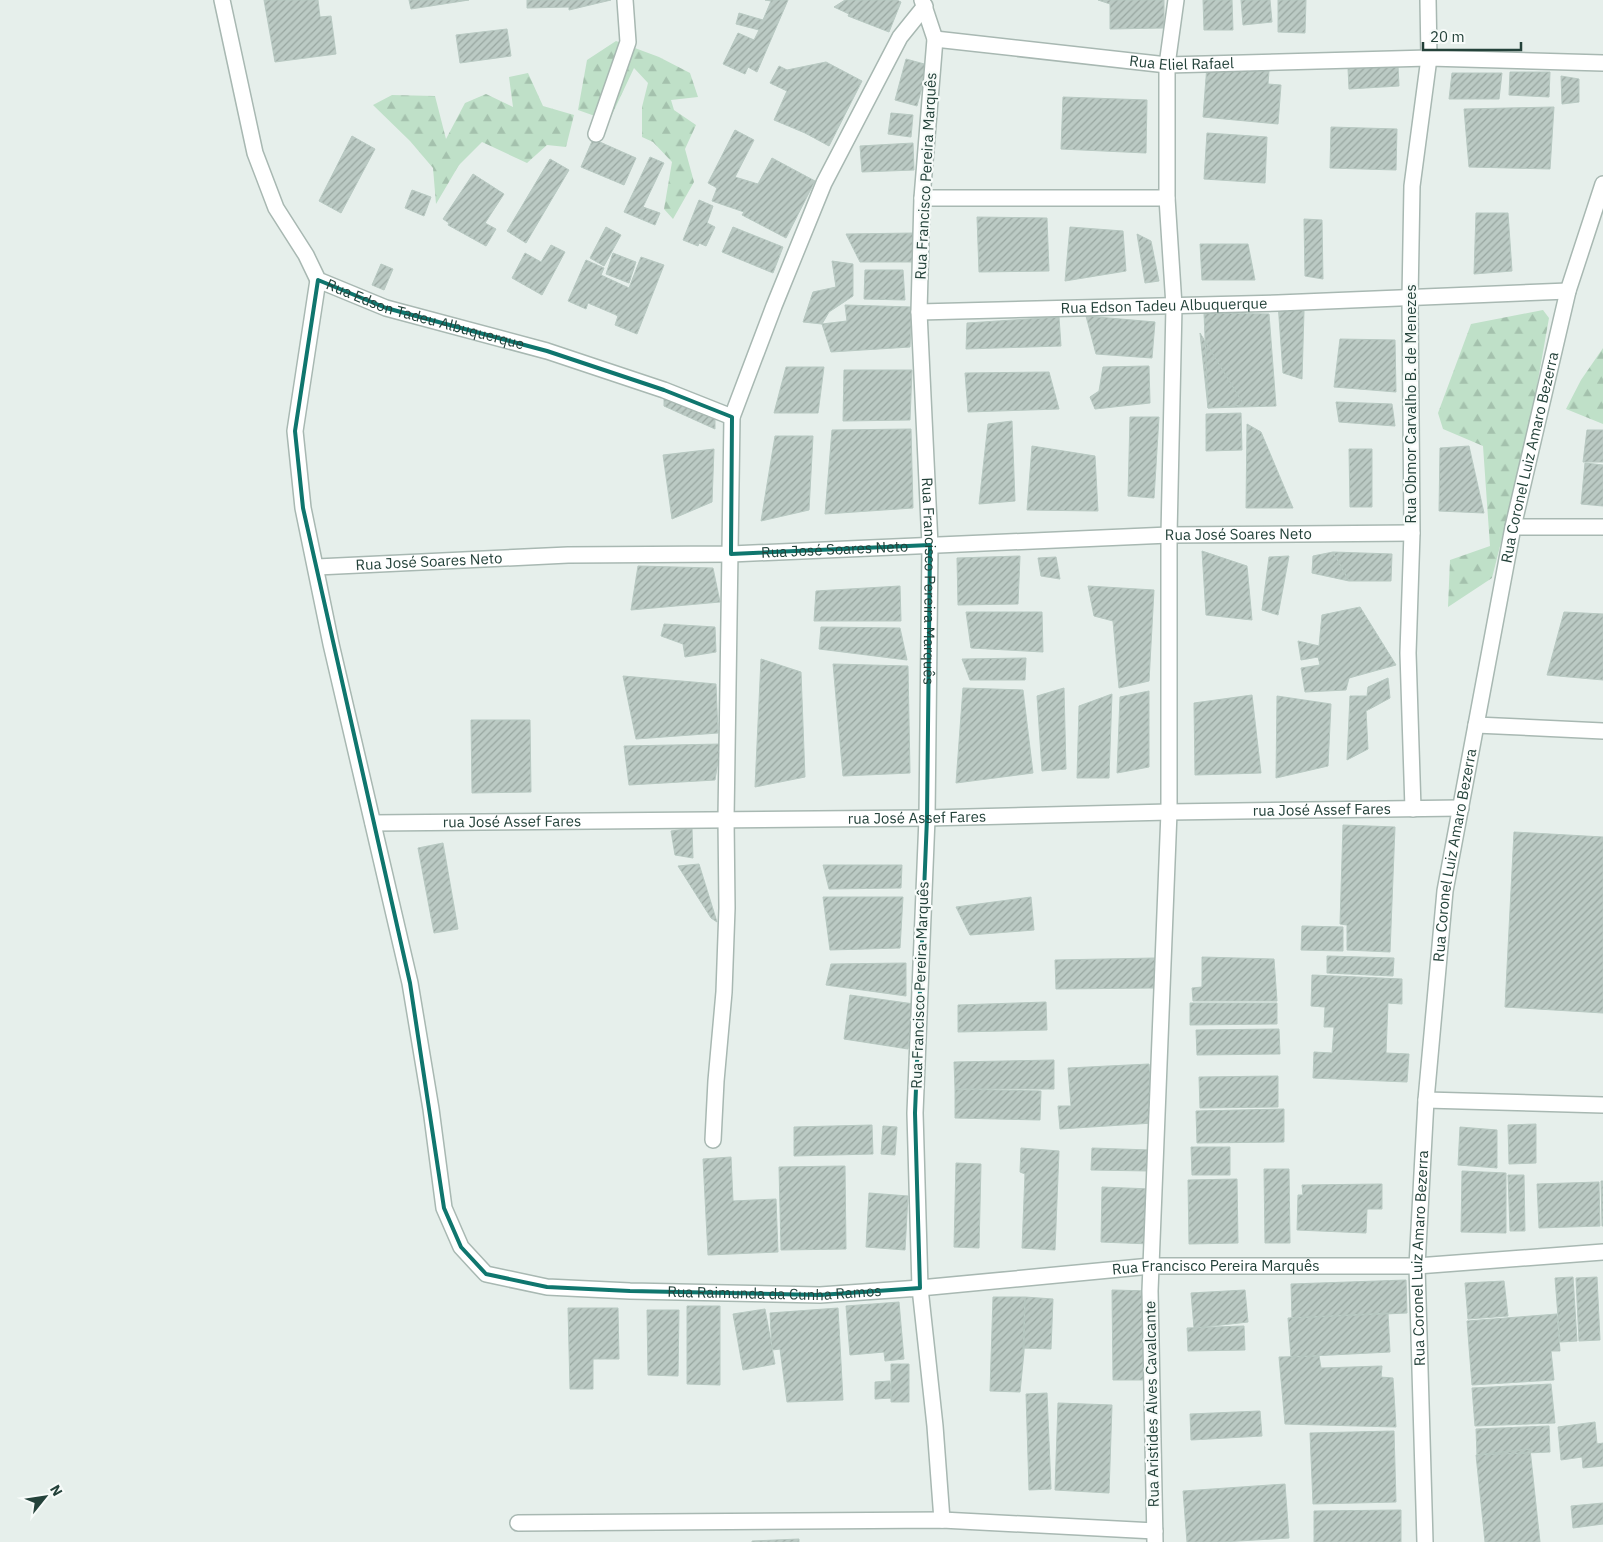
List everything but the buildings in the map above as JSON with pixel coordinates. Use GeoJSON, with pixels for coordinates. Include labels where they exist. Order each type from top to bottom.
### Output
{"type":"FeatureCollection","features":[{"type":"Feature","properties":{"kind":"street","name":"Rua Edson Tadeu Albuquerque"},"geometry":{"type":"LineString","coordinates":[[222,0],[255,153],[276,208],[306,255],[318,280],[386,308],[547,352],[655,387],[732,417]]}},
{"type":"Feature","properties":{"kind":"street"},"geometry":{"type":"LineString","coordinates":[[596,134],[628,42],[626,0]]}},
{"type":"Feature","properties":{"kind":"street","name":"Rua Aristides Alves Cavalcante"},"geometry":{"type":"LineString","coordinates":[[1155,1536],[1150,1291],[1169,812],[1169,535],[1174,306],[1167,198],[1168,65],[1176,0]]}},
{"type":"Feature","properties":{"kind":"street","name":"Rua Obmor Carvalho B. de Menezes"},"geometry":{"type":"LineString","coordinates":[[1413,809],[1408,653],[1412,533],[1410,299],[1412,186],[1429,58],[1428,0]]}},
{"type":"Feature","properties":{"kind":"street"},"geometry":{"type":"LineString","coordinates":[[713,1140],[724,992],[727,908],[726,819],[732,417],[774,306],[824,183],[900,37],[924,3]]}},
{"type":"Feature","properties":{"kind":"street","name":"Rua Francisco Pereira Marquês"},"geometry":{"type":"LineString","coordinates":[[924,3],[935,39],[922,198],[919,312],[930,545],[927,818],[915,1113],[920,1288],[1151,1266],[1417,1266],[1603,1252]]}},
{"type":"Feature","properties":{"kind":"street","name":"Rua Eliel Rafael"},"geometry":{"type":"LineString","coordinates":[[935,39],[1168,65],[1429,58],[1603,63]]}},
{"type":"Feature","properties":{"kind":"street","name":"Rua Coronel Luiz Amaro Bezerra"},"geometry":{"type":"LineString","coordinates":[[1426,1542],[1417,1266],[1426,1100],[1445,891],[1513,526],[1568,291],[1603,184]]}},
{"type":"Feature","properties":{"kind":"street"},"geometry":{"type":"LineString","coordinates":[[922,198],[1167,198]]}},
{"type":"Feature","properties":{"kind":"street","name":"Rua Raimunda da Cunha Ramos"},"geometry":{"type":"LineString","coordinates":[[318,280],[295,431],[303,508],[332,644],[410,983],[431,1109],[444,1208],[461,1246],[486,1274],[547,1287],[630,1292],[820,1295],[920,1288]]}},
{"type":"Feature","properties":{"kind":"street","name":"Rua Edson Tadeu Albuquerque"},"geometry":{"type":"LineString","coordinates":[[919,312],[1410,299],[1568,291]]}},
{"type":"Feature","properties":{"kind":"street"},"geometry":{"type":"LineString","coordinates":[[1513,526],[1603,527]]}},
{"type":"Feature","properties":{"kind":"street","name":"Rua José Soares Neto"},"geometry":{"type":"LineString","coordinates":[[317,567],[568,555],[731,554],[1169,535],[1412,533]]}},
{"type":"Feature","properties":{"kind":"street"},"geometry":{"type":"LineString","coordinates":[[1476,725],[1603,731]]}},
{"type":"Feature","properties":{"kind":"street","name":"rua José Assef Fares"},"geometry":{"type":"LineString","coordinates":[[373,823],[927,818],[1461,808]]}},
{"type":"Feature","properties":{"kind":"street"},"geometry":{"type":"LineString","coordinates":[[1426,1100],[1603,1105]]}},
{"type":"Feature","properties":{"kind":"street"},"geometry":{"type":"LineString","coordinates":[[920,1288],[935,1426],[942,1520]]}},
{"type":"Feature","properties":{"kind":"street"},"geometry":{"type":"LineString","coordinates":[[518,1523],[942,1520],[1155,1536]]}},
{"type":"Feature","properties":{"kind":"highlighted area"},"geometry":{"type":"Polygon","coordinates":[[[318,280],[386,308],[547,351],[664,390],[732,417],[731,554],[930,545],[927,818],[915,1113],[920,1288],[820,1295],[630,1291],[547,1287],[486,1274],[461,1247],[444,1208],[410,983],[303,508],[295,431],[318,280]]]}},
{"type":"Feature","properties":{"kind":"green space"},"geometry":{"type":"Polygon","coordinates":[[[616,41],[659,57],[690,73],[698,97],[671,100],[674,110],[696,125],[685,149],[694,182],[673,219],[664,209],[672,162],[653,142],[642,137],[642,107],[648,83],[634,68],[609,121],[578,110],[587,60],[616,41]]]}},
{"type":"Feature","properties":{"kind":"green space"},"geometry":{"type":"Polygon","coordinates":[[[528,73],[543,106],[574,115],[566,147],[547,145],[527,163],[482,142],[459,165],[436,204],[433,168],[410,141],[373,105],[392,95],[435,96],[446,139],[465,103],[486,94],[513,107],[509,77],[528,73]]]}},
{"type":"Feature","properties":{"kind":"green space"},"geometry":{"type":"Polygon","coordinates":[[[1543,310],[1549,318],[1529,431],[1492,578],[1448,607],[1450,560],[1490,546],[1483,446],[1443,429],[1438,413],[1471,324],[1543,310]]]}},
{"type":"Feature","properties":{"kind":"green space"},"geometry":{"type":"Polygon","coordinates":[[[1603,348],[1603,424],[1566,409],[1581,380],[1603,348]]]}}]}
